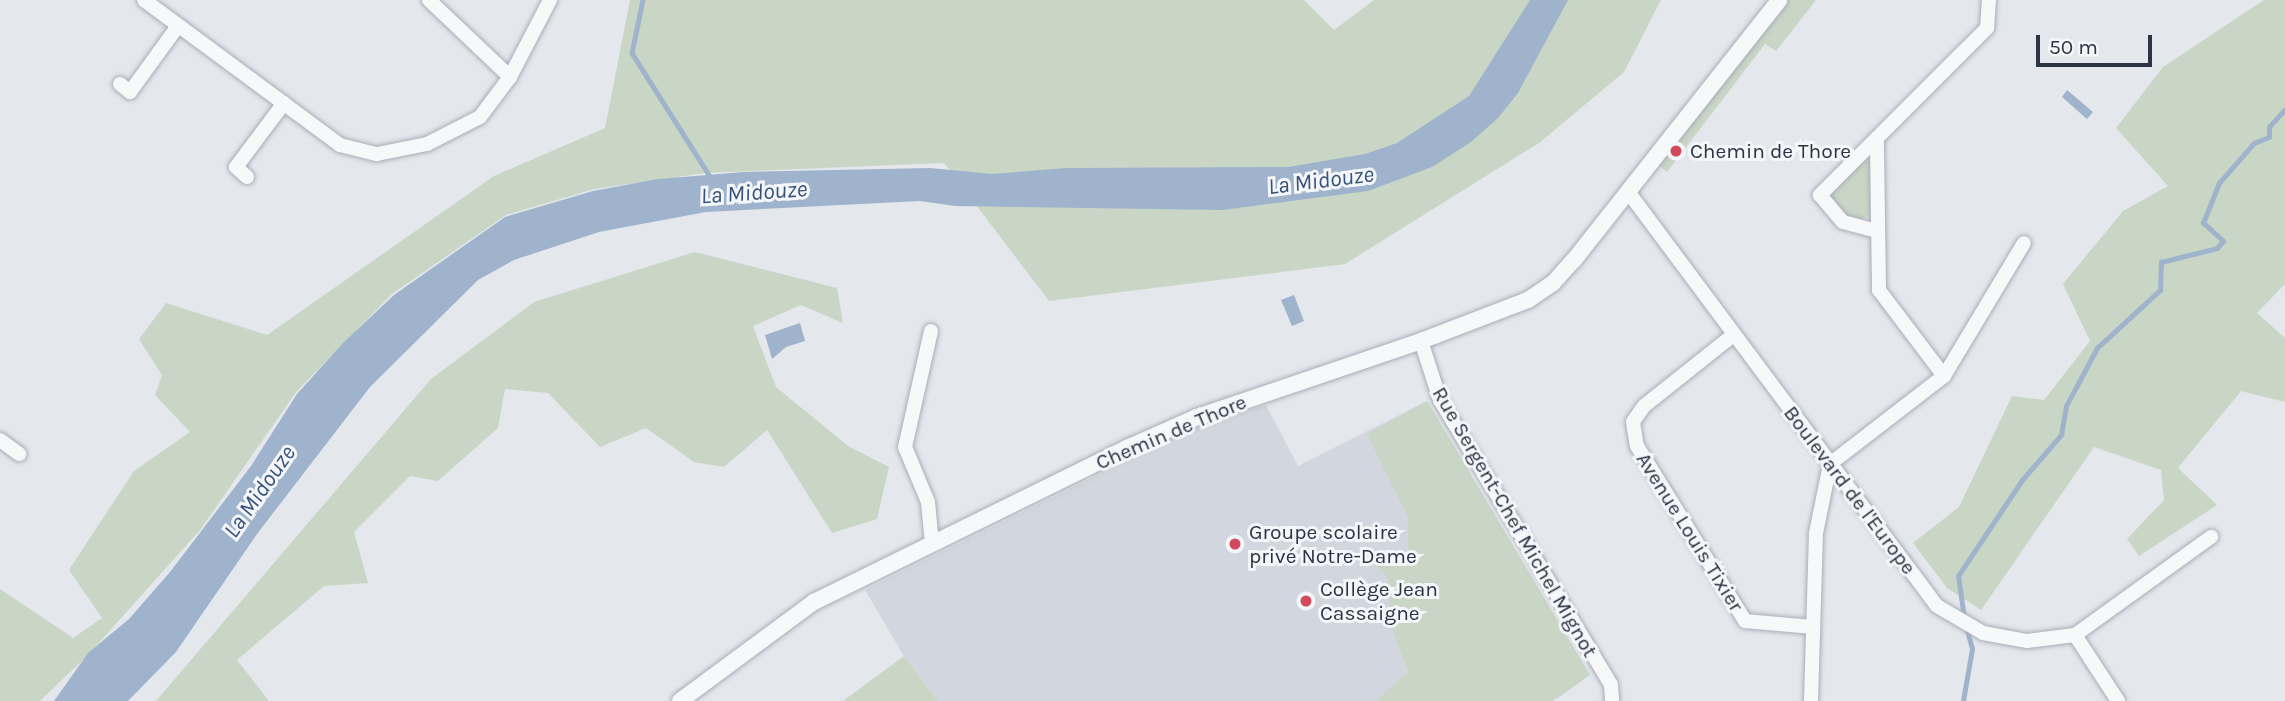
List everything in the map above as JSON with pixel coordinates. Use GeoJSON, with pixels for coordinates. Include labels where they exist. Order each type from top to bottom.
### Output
{"type":"FeatureCollection","features":[{"type":"Feature","properties":{"kind":"street"},"geometry":{"type":"LineString","coordinates":[[144,0],[340,145],[362,152],[395,154],[466,127],[492,106],[550,0]]}},
{"type":"Feature","properties":{"kind":"street"},"geometry":{"type":"LineString","coordinates":[[429,0],[510,77]]}},
{"type":"Feature","properties":{"kind":"street","name":"Chemin de Thore"},"geometry":{"type":"LineString","coordinates":[[680,701],[814,602],[1197,416],[1421,341],[1528,300],[1553,284],[1629,193],[1779,0]]}},
{"type":"Feature","properties":{"kind":"street"},"geometry":{"type":"LineString","coordinates":[[1877,232],[1843,222],[1820,195],[1987,28],[1989,0]]}},
{"type":"Feature","properties":{"kind":"street"},"geometry":{"type":"LineString","coordinates":[[120,85],[130,92],[178,26]]}},
{"type":"Feature","properties":{"kind":"street"},"geometry":{"type":"LineString","coordinates":[[247,177],[236,167],[284,103]]}},
{"type":"Feature","properties":{"kind":"street"},"geometry":{"type":"LineString","coordinates":[[1877,138],[1879,290],[1944,376]]}},
{"type":"Feature","properties":{"kind":"street","name":"Boulevard de l'Europe"},"geometry":{"type":"LineString","coordinates":[[1629,193],[1732,336],[1937,606],[1983,633],[2027,641],[2075,635]]}},
{"type":"Feature","properties":{"kind":"street"},"geometry":{"type":"LineString","coordinates":[[1811,701],[1816,533],[1830,464],[1944,376],[2024,243]]}},
{"type":"Feature","properties":{"kind":"street"},"geometry":{"type":"LineString","coordinates":[[931,331],[905,447],[928,502],[932,544]]}},
{"type":"Feature","properties":{"kind":"street","name":"Avenue Louis Tixier"},"geometry":{"type":"LineString","coordinates":[[1732,336],[1644,406],[1633,422],[1637,446],[1745,621],[1813,627]]}},
{"type":"Feature","properties":{"kind":"street","name":"Rue Sergent-Chef Michel Mignot"},"geometry":{"type":"LineString","coordinates":[[1421,341],[1440,400],[1611,685],[1612,701]]}},
{"type":"Feature","properties":{"kind":"street"},"geometry":{"type":"LineString","coordinates":[[0,439],[19,454]]}},
{"type":"Feature","properties":{"kind":"street"},"geometry":{"type":"LineString","coordinates":[[2118,701],[2075,635],[2211,537]]}},
{"type":"Feature","properties":{"kind":"shaded area","name":"Groupe scolaire privé Notre-Dame"},"geometry":{"type":"Polygon","coordinates":[[[1427,401],[1590,675],[1553,701],[938,701],[904,656],[865,590],[1185,432],[1266,405],[1298,466],[1427,401]]]}},
{"type":"Feature","properties":{"kind":"green space"},"geometry":{"type":"Polygon","coordinates":[[[630,0],[1304,0],[1334,30],[1374,0],[1661,0],[1624,72],[1539,143],[1345,264],[1049,301],[944,163],[705,173],[594,189],[506,215],[392,294],[297,391],[200,530],[88,655],[40,701],[0,701],[0,589],[73,638],[102,618],[69,570],[134,471],[190,432],[155,395],[162,375],[139,339],[166,303],[267,335],[494,176],[605,128],[630,0]]]}},
{"type":"Feature","properties":{"kind":"green space"},"geometry":{"type":"Polygon","coordinates":[[[1787,0],[1816,0],[1776,51],[1765,44],[1667,172],[1658,165],[1787,0]]]}},
{"type":"Feature","properties":{"kind":"green space"},"geometry":{"type":"Polygon","coordinates":[[[2264,0],[2285,0],[2285,284],[2257,313],[2285,338],[2285,402],[2241,391],[2178,468],[2217,505],[2139,556],[2127,539],[2164,500],[2161,470],[2094,447],[1981,610],[1947,588],[1913,543],[1959,507],[2012,396],[2044,400],[2090,341],[2063,284],[2123,211],[2168,186],[2116,128],[2163,67],[2264,0]]]}},
{"type":"Feature","properties":{"kind":"green space"},"geometry":{"type":"Polygon","coordinates":[[[1862,160],[1871,162],[1871,215],[1857,221],[1842,214],[1830,197],[1862,160]]]}},
{"type":"Feature","properties":{"kind":"green space"},"geometry":{"type":"Polygon","coordinates":[[[695,252],[837,288],[843,323],[801,305],[753,326],[776,387],[848,446],[889,467],[877,519],[832,533],[767,430],[724,467],[694,462],[646,428],[600,447],[548,393],[505,389],[498,428],[438,481],[410,476],[354,532],[368,583],[324,586],[237,660],[269,701],[156,701],[431,379],[534,302],[695,252]]]}},
{"type":"Feature","properties":{"kind":"green space"},"geometry":{"type":"Polygon","coordinates":[[[1427,401],[1590,675],[1553,701],[1376,701],[1408,672],[1391,625],[1388,579],[1369,557],[1408,558],[1408,517],[1367,434],[1427,401]]]}},
{"type":"Feature","properties":{"kind":"green space"},"geometry":{"type":"Polygon","coordinates":[[[904,656],[938,701],[843,701],[904,656]]]}},
{"type":"Feature","properties":{"kind":"water","name":"La Midouze"},"geometry":{"type":"Polygon","coordinates":[[[1530,0],[1568,0],[1518,93],[1498,118],[1471,142],[1432,167],[1368,191],[1223,210],[955,206],[920,201],[706,212],[599,232],[514,260],[478,280],[370,387],[257,534],[176,652],[128,701],[54,701],[88,653],[129,619],[170,572],[251,466],[297,394],[343,343],[394,295],[505,217],[593,191],[658,179],[744,172],[930,168],[992,174],[1066,168],[1288,167],[1365,154],[1397,143],[1469,96],[1530,0]]]}},
{"type":"Feature","properties":{"kind":"water"},"geometry":{"type":"Polygon","coordinates":[[[2067,90],[2093,112],[2087,119],[2062,97],[2067,90]]]}},
{"type":"Feature","properties":{"kind":"water"},"geometry":{"type":"Polygon","coordinates":[[[1294,295],[1304,321],[1292,326],[1281,300],[1294,295]]]}},
{"type":"Feature","properties":{"kind":"water"},"geometry":{"type":"Polygon","coordinates":[[[800,323],[805,341],[786,347],[772,359],[765,335],[800,323]]]}},
{"type":"Feature","properties":{"kind":"waterway","name":"La Midouze"},"geometry":{"type":"LineString","coordinates":[[643,0],[632,53],[711,178]]}},
{"type":"Feature","properties":{"kind":"waterway"},"geometry":{"type":"LineString","coordinates":[[1964,618],[1958,576],[2022,480],[2061,435],[2066,406],[2097,348],[2160,290],[2161,262],[2217,248],[2223,241],[2203,223],[2219,183],[2254,143],[2269,137],[2269,127],[2285,109]]}},
{"type":"Feature","properties":{"kind":"waterway"},"geometry":{"type":"LineString","coordinates":[[1963,701],[1972,649],[1966,626]]}},
{"type":"Feature","properties":{"kind":"place","name":"Chemin de Thore"},"geometry":{"type":"Point","coordinates":[1676,151]}},
{"type":"Feature","properties":{"kind":"place","name":"Groupe scolaire privé Notre-Dame"},"geometry":{"type":"Point","coordinates":[1235,544]}},
{"type":"Feature","properties":{"kind":"place","name":"Collège Jean Cassaigne"},"geometry":{"type":"Point","coordinates":[1306,601]}}]}
